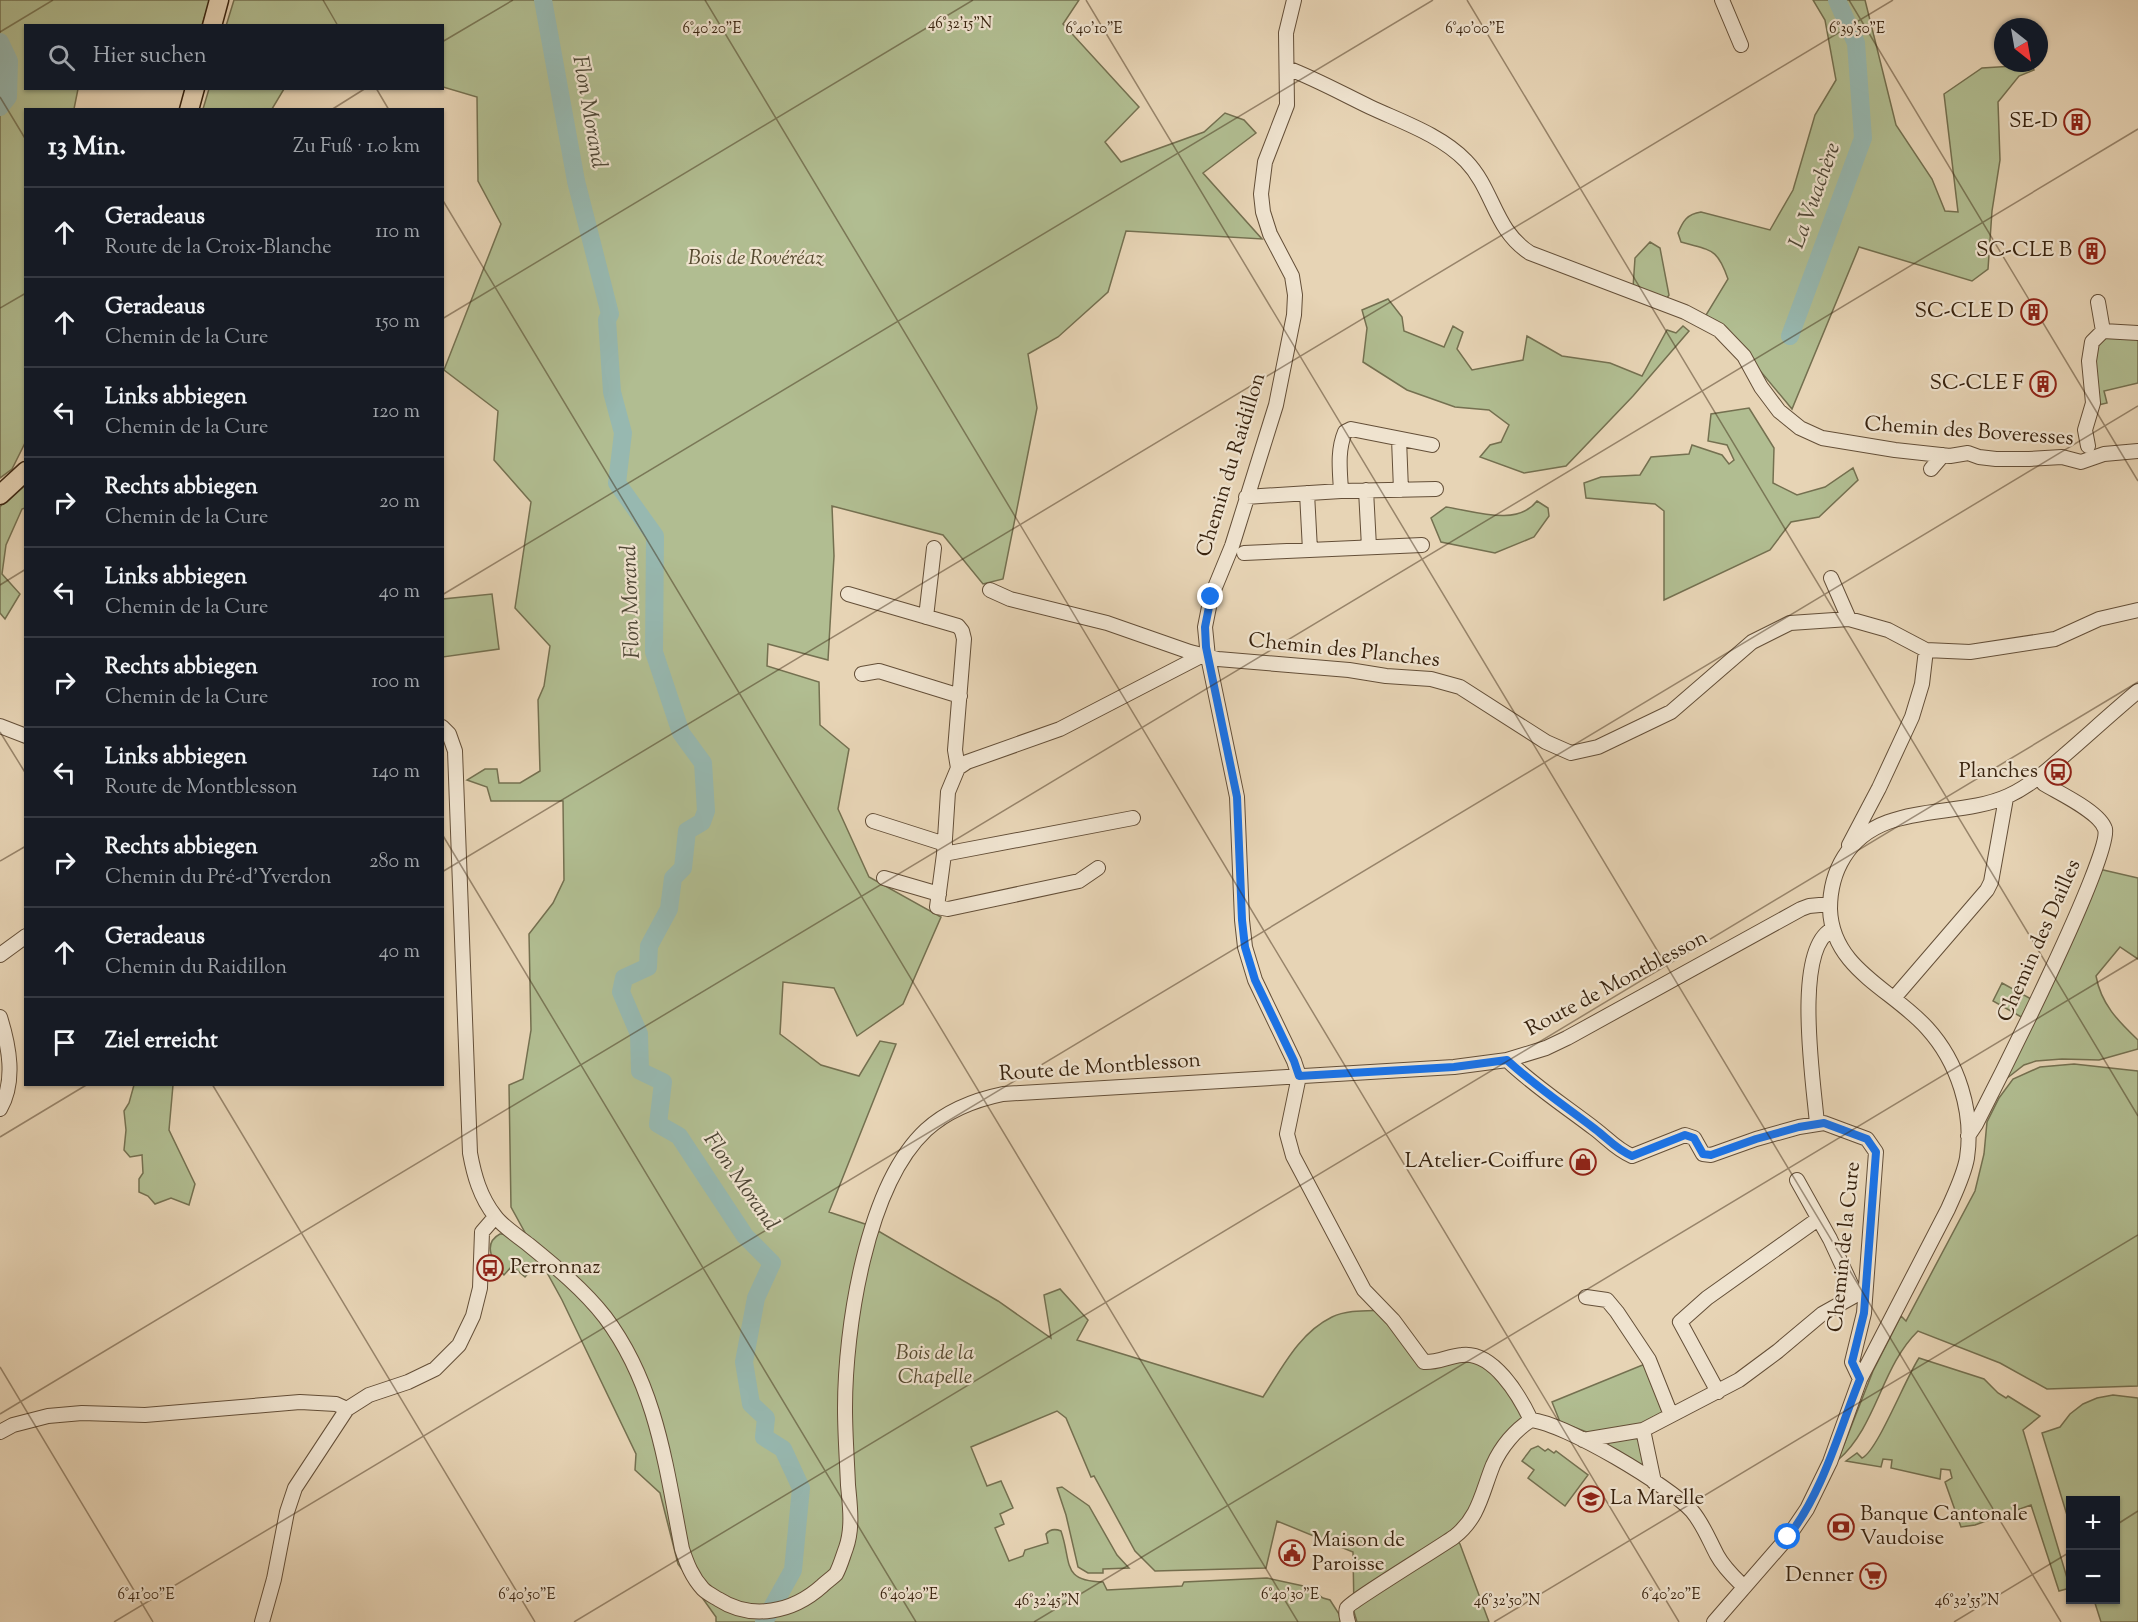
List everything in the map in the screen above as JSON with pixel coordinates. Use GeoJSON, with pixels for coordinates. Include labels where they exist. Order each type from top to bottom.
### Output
{"type":"FeatureCollection","features":[{"type":"Feature","properties":{"kind":"main road"},"geometry":{"type":"LineString","coordinates":[[213,24],[219,0]]}},
{"type":"Feature","properties":{"kind":"main road"},"geometry":{"type":"LineString","coordinates":[[190,108],[194,90]]}},
{"type":"Feature","properties":{"kind":"main road"},"geometry":{"type":"LineString","coordinates":[[0,495],[24,473]]}},
{"type":"Feature","properties":{"kind":"street","name":"Chemin du Raidillon"},"geometry":{"type":"LineString","coordinates":[[1294,0],[1286,33],[1287,105],[1265,162],[1261,194],[1263,212],[1270,234],[1292,276],[1295,306],[1276,405],[1232,546],[1208,608],[1205,627],[1206,656],[1237,797],[1245,947],[1255,980],[1299,1076]]}},
{"type":"Feature","properties":{"kind":"street"},"geometry":{"type":"LineString","coordinates":[[1722,0],[1741,45]]}},
{"type":"Feature","properties":{"kind":"street","name":"Chemin des Boveresses"},"geometry":{"type":"LineString","coordinates":[[1287,68],[1427,134],[1451,148],[1478,175],[1510,237],[1530,253],[1685,312],[1719,330],[1743,356],[1773,405],[1800,428],[1830,441],[1955,456],[1968,453],[1979,457],[2029,459],[2062,457],[2081,462],[2104,454],[2138,451]]}},
{"type":"Feature","properties":{"kind":"street"},"geometry":{"type":"LineString","coordinates":[[2098,302],[2103,331]]}},
{"type":"Feature","properties":{"kind":"street"},"geometry":{"type":"LineString","coordinates":[[2088,446],[2085,430],[2093,403],[2089,361],[2092,342],[2103,331],[2138,333]]}},
{"type":"Feature","properties":{"kind":"street"},"geometry":{"type":"LineString","coordinates":[[1341,491],[1339,460],[1345,432],[1352,429],[1432,445]]}},
{"type":"Feature","properties":{"kind":"street"},"geometry":{"type":"LineString","coordinates":[[1399,439],[1401,490]]}},
{"type":"Feature","properties":{"kind":"street"},"geometry":{"type":"LineString","coordinates":[[1931,469],[1943,455]]}},
{"type":"Feature","properties":{"kind":"street"},"geometry":{"type":"LineString","coordinates":[[1246,497],[1341,491],[1436,489]]}},
{"type":"Feature","properties":{"kind":"street"},"geometry":{"type":"LineString","coordinates":[[1366,490],[1369,547]]}},
{"type":"Feature","properties":{"kind":"street"},"geometry":{"type":"LineString","coordinates":[[1306,493],[1310,550]]}},
{"type":"Feature","properties":{"kind":"street"},"geometry":{"type":"LineString","coordinates":[[1244,553],[1422,545]]}},
{"type":"Feature","properties":{"kind":"street"},"geometry":{"type":"LineString","coordinates":[[926,617],[934,548]]}},
{"type":"Feature","properties":{"kind":"street"},"geometry":{"type":"LineString","coordinates":[[1831,578],[1849,619]]}},
{"type":"Feature","properties":{"kind":"street"},"geometry":{"type":"LineString","coordinates":[[990,590],[1010,599],[1107,623],[1206,656]]}},
{"type":"Feature","properties":{"kind":"street"},"geometry":{"type":"LineString","coordinates":[[848,594],[958,626],[962,631],[964,639],[955,750],[958,768]]}},
{"type":"Feature","properties":{"kind":"street","name":"Chemin des Planches"},"geometry":{"type":"LineString","coordinates":[[1206,656],[1226,660],[1431,679],[1460,687],[1546,742],[1571,753],[1598,747],[1671,712],[1752,642],[1790,623],[1849,619],[1888,630],[1926,650],[1970,652],[2055,639],[2099,619],[2138,610]]}},
{"type":"Feature","properties":{"kind":"street"},"geometry":{"type":"LineString","coordinates":[[1714,1622],[1788,1537],[1807,1509],[1830,1462],[1860,1379],[1952,1201],[1967,1158],[1968,1136],[1964,1096],[1956,1072],[1927,1028],[1848,959],[1836,939],[1830,904],[1836,872],[1856,829],[1880,788],[1912,717],[1922,684],[1926,650]]}},
{"type":"Feature","properties":{"kind":"street"},"geometry":{"type":"LineString","coordinates":[[1098,868],[1079,881],[948,909],[937,907],[945,849],[948,792],[958,768],[967,762],[1060,729],[1206,656]]}},
{"type":"Feature","properties":{"kind":"street"},"geometry":{"type":"LineString","coordinates":[[862,674],[879,671],[960,696]]}},
{"type":"Feature","properties":{"kind":"street"},"geometry":{"type":"LineString","coordinates":[[1845,855],[1861,837],[1881,824],[1898,818],[2006,798],[2037,778],[2138,691]]}},
{"type":"Feature","properties":{"kind":"street"},"geometry":{"type":"LineString","coordinates":[[0,726],[24,735]]}},
{"type":"Feature","properties":{"kind":"street"},"geometry":{"type":"LineString","coordinates":[[262,1622],[274,1579],[287,1512],[295,1488],[347,1410],[369,1395],[408,1382],[435,1369],[459,1345],[474,1316],[480,1288],[482,1232],[495,1217],[478,1187],[470,1153],[455,751],[449,734],[444,729]]}},
{"type":"Feature","properties":{"kind":"street","name":"Chemin des Dailles"},"geometry":{"type":"LineString","coordinates":[[1968,1136],[2017,1044],[2102,854],[2106,832],[2101,822],[2094,815],[2044,784]]}},
{"type":"Feature","properties":{"kind":"street"},"geometry":{"type":"LineString","coordinates":[[1894,998],[1990,885],[2006,798]]}},
{"type":"Feature","properties":{"kind":"street"},"geometry":{"type":"LineString","coordinates":[[873,821],[945,849],[1132,818]]}},
{"type":"Feature","properties":{"kind":"street"},"geometry":{"type":"LineString","coordinates":[[884,878],[939,894]]}},
{"type":"Feature","properties":{"kind":"street","name":"Route de Montblesson"},"geometry":{"type":"LineString","coordinates":[[495,1217],[582,1290],[605,1317],[633,1361],[651,1403],[682,1549],[689,1569],[704,1590],[729,1606],[743,1611],[785,1609],[804,1600],[836,1574],[847,1545],[851,1522],[845,1408],[848,1341],[862,1261],[888,1186],[897,1167],[926,1130],[961,1106],[980,1098],[1003,1094],[1454,1067],[1507,1060],[1546,1048],[1567,1038],[1801,909],[1830,904]]}},
{"type":"Feature","properties":{"kind":"street"},"geometry":{"type":"LineString","coordinates":[[1817,1124],[1807,1014],[1808,986],[1819,940],[1833,929]]}},
{"type":"Feature","properties":{"kind":"street"},"geometry":{"type":"LineString","coordinates":[[0,955],[24,937]]}},
{"type":"Feature","properties":{"kind":"street"},"geometry":{"type":"LineString","coordinates":[[0,1017],[10,1063],[6,1099],[0,1108]]}},
{"type":"Feature","properties":{"kind":"street","name":"Chemin de la Cure"},"geometry":{"type":"LineString","coordinates":[[1507,1060],[1535,1085],[1622,1152],[1632,1156],[1685,1135],[1694,1138],[1703,1154],[1711,1155],[1756,1139],[1824,1123],[1867,1139],[1876,1152],[1860,1295],[1864,1313],[1852,1362],[1860,1379]]}},
{"type":"Feature","properties":{"kind":"street"},"geometry":{"type":"LineString","coordinates":[[1299,1076],[1287,1134],[1293,1156],[1364,1290],[1393,1320],[1424,1362],[1465,1354],[1478,1357],[1494,1365],[1532,1420]]}},
{"type":"Feature","properties":{"kind":"street"},"geometry":{"type":"LineString","coordinates":[[1583,1440],[1643,1430],[1718,1392],[1739,1380],[1778,1351],[1822,1314],[1860,1295],[1797,1180]]}},
{"type":"Feature","properties":{"kind":"street"},"geometry":{"type":"LineString","coordinates":[[1718,1392],[1680,1322],[1707,1298],[1818,1219]]}},
{"type":"Feature","properties":{"kind":"street"},"geometry":{"type":"LineString","coordinates":[[1586,1297],[1606,1300],[1617,1312],[1649,1360],[1671,1415]]}},
{"type":"Feature","properties":{"kind":"street"},"geometry":{"type":"LineString","coordinates":[[0,1432],[13,1425],[48,1416],[82,1413],[145,1415],[300,1402],[336,1404],[347,1410]]}},
{"type":"Feature","properties":{"kind":"street"},"geometry":{"type":"LineString","coordinates":[[1348,1622],[1347,1608],[1352,1602],[1456,1535],[1471,1519],[1484,1496],[1494,1463],[1513,1435],[1532,1420],[1541,1421],[1583,1440],[1654,1482],[1692,1512],[1705,1530],[1727,1570],[1744,1587]]}},
{"type":"Feature","properties":{"kind":"street"},"geometry":{"type":"LineString","coordinates":[[1643,1430],[1654,1482]]}},
{"type":"Feature","properties":{"kind":"green space"},"geometry":{"type":"Polygon","coordinates":[[[0,0],[210,0],[202,24],[24,24],[24,90],[78,90],[74,108],[24,108],[24,445],[12,469],[0,478],[0,0]]]}},
{"type":"Feature","properties":{"kind":"green space","name":"Bois de Rovéréaz"},"geometry":{"type":"Polygon","coordinates":[[[234,0],[1079,0],[1063,24],[1139,107],[1105,142],[1121,162],[1204,132],[1225,113],[1244,120],[1256,133],[1203,173],[1262,239],[1126,231],[1108,292],[1058,337],[1028,354],[1037,408],[1003,579],[983,584],[943,535],[832,506],[834,556],[828,660],[768,644],[767,666],[819,682],[820,725],[849,749],[838,809],[869,877],[941,917],[903,1004],[857,1036],[834,988],[783,982],[780,1034],[821,1065],[859,1076],[880,1041],[896,1044],[829,1212],[868,1225],[998,1301],[1051,1338],[1044,1295],[1060,1289],[1088,1320],[1077,1340],[1263,1397],[1284,1363],[1310,1332],[1338,1314],[1387,1310],[1426,1365],[1468,1355],[1491,1361],[1532,1420],[1509,1440],[1475,1512],[1454,1536],[1460,1544],[1489,1622],[1357,1622],[1354,1612],[1353,1552],[1277,1521],[1266,1568],[1155,1571],[1135,1551],[1094,1476],[1091,1477],[1066,1418],[1057,1411],[971,1447],[987,1486],[1001,1481],[1013,1508],[1000,1514],[1004,1524],[995,1528],[1009,1561],[1023,1556],[1025,1550],[1048,1543],[1046,1534],[1051,1530],[1057,1530],[1061,1531],[1070,1568],[1074,1574],[1090,1581],[1103,1582],[1107,1590],[1182,1586],[1184,1582],[1267,1578],[1308,1587],[1323,1598],[1330,1600],[1341,1622],[716,1622],[716,1617],[678,1564],[660,1493],[635,1470],[636,1454],[562,1300],[511,1207],[509,1085],[523,1079],[531,1030],[529,934],[553,903],[564,880],[563,801],[491,801],[487,787],[467,780],[485,769],[497,769],[499,783],[520,783],[540,771],[538,700],[544,686],[550,646],[515,608],[531,502],[494,460],[498,411],[444,370],[501,224],[478,181],[477,97],[444,87],[444,24],[227,24],[234,0]]]}},
{"type":"Feature","properties":{"kind":"green space"},"geometry":{"type":"Polygon","coordinates":[[[1813,0],[1865,0],[1896,125],[1932,179],[1945,211],[1958,212],[1944,94],[1982,68],[1994,67],[1994,72],[2029,72],[2019,76],[1998,102],[2000,160],[1992,211],[1988,269],[1972,281],[1859,247],[1792,409],[1727,331],[1706,315],[1728,279],[1720,261],[1712,252],[1681,242],[1678,233],[1686,219],[1692,214],[1701,212],[1770,230],[1793,190],[1815,115],[1836,80],[1825,20],[1813,0]]]}},
{"type":"Feature","properties":{"kind":"green space"},"geometry":{"type":"Polygon","coordinates":[[[208,90],[283,90],[273,108],[203,108],[208,90]]]}},
{"type":"Feature","properties":{"kind":"green space"},"geometry":{"type":"Polygon","coordinates":[[[1650,242],[1660,248],[1669,295],[1665,301],[1633,288],[1635,258],[1650,242]]]}},
{"type":"Feature","properties":{"kind":"green space"},"geometry":{"type":"Polygon","coordinates":[[[1388,299],[1402,317],[1404,331],[1444,347],[1453,326],[1463,332],[1457,349],[1472,370],[1523,360],[1527,336],[1562,356],[1610,363],[1642,376],[1667,330],[1676,333],[1683,326],[1689,331],[1633,396],[1566,466],[1524,473],[1480,457],[1490,445],[1501,442],[1509,425],[1489,410],[1455,407],[1407,390],[1363,362],[1367,328],[1362,310],[1388,299]]]}},
{"type":"Feature","properties":{"kind":"green space"},"geometry":{"type":"Polygon","coordinates":[[[2138,337],[2138,383],[2104,391],[2107,403],[2098,405],[2092,369],[2098,341],[2107,338],[2138,337]]]}},
{"type":"Feature","properties":{"kind":"green space"},"geometry":{"type":"Polygon","coordinates":[[[1749,408],[1774,448],[1773,483],[1797,495],[1825,487],[1853,468],[1858,480],[1819,517],[1791,522],[1770,550],[1664,600],[1664,511],[1655,504],[1586,498],[1584,483],[1601,477],[1640,475],[1651,457],[1689,454],[1692,445],[1722,455],[1729,464],[1734,460],[1727,445],[1708,441],[1711,414],[1749,408]]]}},
{"type":"Feature","properties":{"kind":"green space"},"geometry":{"type":"Polygon","coordinates":[[[24,479],[24,508],[6,545],[2,574],[20,594],[5,619],[0,613],[0,507],[24,479]]]}},
{"type":"Feature","properties":{"kind":"green space"},"geometry":{"type":"Polygon","coordinates":[[[1537,501],[1548,508],[1549,516],[1534,537],[1495,553],[1441,542],[1431,518],[1446,507],[1482,514],[1507,515],[1528,509],[1537,501]]]}},
{"type":"Feature","properties":{"kind":"green space"},"geometry":{"type":"Polygon","coordinates":[[[492,594],[499,649],[444,657],[444,599],[492,594]]]}},
{"type":"Feature","properties":{"kind":"green space"},"geometry":{"type":"Polygon","coordinates":[[[2099,869],[2138,878],[2138,959],[2120,947],[2096,976],[2106,1004],[2138,1040],[2138,1049],[2099,1060],[2036,1061],[2024,1065],[2006,1079],[2099,869]]]}},
{"type":"Feature","properties":{"kind":"green space"},"geometry":{"type":"Polygon","coordinates":[[[2002,983],[2033,1000],[2023,1018],[1993,1001],[2002,983]]]}},
{"type":"Feature","properties":{"kind":"green space"},"geometry":{"type":"Polygon","coordinates":[[[2074,1064],[2138,1071],[2138,1386],[2047,1389],[2000,1363],[1918,1331],[1895,1362],[1862,1431],[1838,1460],[1873,1371],[1901,1316],[1906,1321],[1975,1191],[1984,1154],[1987,1122],[1999,1098],[2013,1079],[2040,1067],[2074,1064]]]}},
{"type":"Feature","properties":{"kind":"green space"},"geometry":{"type":"Polygon","coordinates":[[[134,1086],[173,1086],[169,1130],[195,1184],[189,1205],[171,1198],[155,1204],[148,1196],[139,1192],[139,1179],[143,1173],[142,1155],[130,1157],[124,1150],[126,1130],[124,1111],[134,1086]]]}},
{"type":"Feature","properties":{"kind":"green space"},"geometry":{"type":"Polygon","coordinates":[[[500,1234],[505,1234],[539,1261],[525,1277],[512,1266],[504,1275],[493,1260],[491,1243],[500,1234]]]}},
{"type":"Feature","properties":{"kind":"green space"},"geometry":{"type":"Polygon","coordinates":[[[1919,1358],[1984,1379],[1998,1393],[2006,1398],[2008,1396],[2040,1416],[2023,1430],[2066,1575],[2066,1589],[2059,1591],[2031,1505],[1975,1525],[1961,1527],[1945,1482],[1952,1478],[1950,1470],[1941,1469],[1940,1479],[1891,1468],[1892,1460],[1883,1459],[1881,1467],[1846,1461],[1857,1453],[1862,1458],[1868,1453],[1883,1429],[1919,1358]]]}},
{"type":"Feature","properties":{"kind":"green space"},"geometry":{"type":"Polygon","coordinates":[[[1645,1364],[1663,1414],[1640,1424],[1592,1434],[1560,1422],[1552,1402],[1645,1364]]]}},
{"type":"Feature","properties":{"kind":"green space"},"geometry":{"type":"Polygon","coordinates":[[[2113,1395],[2138,1398],[2138,1622],[2101,1622],[2095,1604],[2120,1604],[2120,1496],[2066,1496],[2066,1512],[2042,1433],[2060,1427],[2070,1414],[2083,1404],[2113,1395]]]}},
{"type":"Feature","properties":{"kind":"green space"},"geometry":{"type":"Polygon","coordinates":[[[1638,1436],[1649,1470],[1597,1439],[1638,1436]]]}},
{"type":"Feature","properties":{"kind":"green space"},"geometry":{"type":"Polygon","coordinates":[[[1538,1446],[1545,1451],[1548,1449],[1554,1453],[1556,1451],[1588,1475],[1565,1506],[1528,1478],[1534,1470],[1522,1461],[1531,1449],[1538,1446]]]}},
{"type":"Feature","properties":{"kind":"green space"},"geometry":{"type":"Polygon","coordinates":[[[1062,1487],[1089,1506],[1117,1555],[1129,1568],[1103,1569],[1103,1573],[1088,1573],[1078,1567],[1057,1488],[1062,1487]]]}},
{"type":"Feature","properties":{"kind":"waterway","name":"Flon Morand"},"geometry":{"type":"LineString","coordinates":[[543,0],[576,181],[610,314],[607,320],[612,392],[623,433],[617,483],[655,536],[654,652],[681,733],[703,763],[706,811],[702,822],[687,831],[683,868],[673,878],[669,909],[649,946],[648,967],[624,978],[621,992],[639,1034],[640,1071],[663,1082],[658,1124],[679,1136],[745,1236],[772,1263],[756,1298],[744,1362],[751,1404],[766,1418],[764,1437],[783,1449],[801,1488],[793,1570],[764,1622]]}},
{"type":"Feature","properties":{"kind":"waterway","name":"La Vuachère"},"geometry":{"type":"LineString","coordinates":[[1790,336],[1863,138],[1856,43],[1837,0]]}},
{"type":"Feature","properties":{"kind":"waterway"},"geometry":{"type":"LineString","coordinates":[[0,42],[9,61],[8,97],[0,107]]}},
{"type":"Feature","properties":{"kind":"place","name":"SE-D"},"geometry":{"type":"Point","coordinates":[2077,122]}},
{"type":"Feature","properties":{"kind":"place","name":"SC-CLE B"},"geometry":{"type":"Point","coordinates":[2092,251]}},
{"type":"Feature","properties":{"kind":"place","name":"SC-CLE D"},"geometry":{"type":"Point","coordinates":[2034,312]}},
{"type":"Feature","properties":{"kind":"place","name":"SC-CLE F"},"geometry":{"type":"Point","coordinates":[2043,384]}},
{"type":"Feature","properties":{"kind":"place","name":"Planches"},"geometry":{"type":"Point","coordinates":[2058,772]}},
{"type":"Feature","properties":{"kind":"place","name":"LAtelier-Coiffure"},"geometry":{"type":"Point","coordinates":[1583,1162]}},
{"type":"Feature","properties":{"kind":"place","name":"Perronnaz"},"geometry":{"type":"Point","coordinates":[490,1268]}},
{"type":"Feature","properties":{"kind":"place","name":"La Marelle"},"geometry":{"type":"Point","coordinates":[1591,1499]}},
{"type":"Feature","properties":{"kind":"place","name":"Banque Cantonale Vaudoise"},"geometry":{"type":"Point","coordinates":[1841,1527]}},
{"type":"Feature","properties":{"kind":"place","name":"Maison de Paroisse"},"geometry":{"type":"Point","coordinates":[1292,1553]}},
{"type":"Feature","properties":{"kind":"place","name":"Denner"},"geometry":{"type":"Point","coordinates":[1873,1576]}},
{"type":"Feature","properties":{"kind":"route"},"geometry":{"type":"LineString","coordinates":[[1211,597],[1205,627],[1206,647],[1237,797],[1245,947],[1255,980],[1299,1076],[1454,1067],[1507,1060],[1530,1081],[1622,1152],[1632,1156],[1685,1135],[1694,1138],[1703,1154],[1711,1155],[1756,1139],[1799,1127],[1824,1123],[1867,1139],[1876,1152],[1864,1313],[1852,1362],[1860,1379],[1823,1478],[1807,1509],[1788,1537]]}},
{"type":"Feature","properties":{"kind":"park label","name":"Bois de la Chapelle"},"geometry":{"type":"Point","coordinates":[935,1366]}}]}
